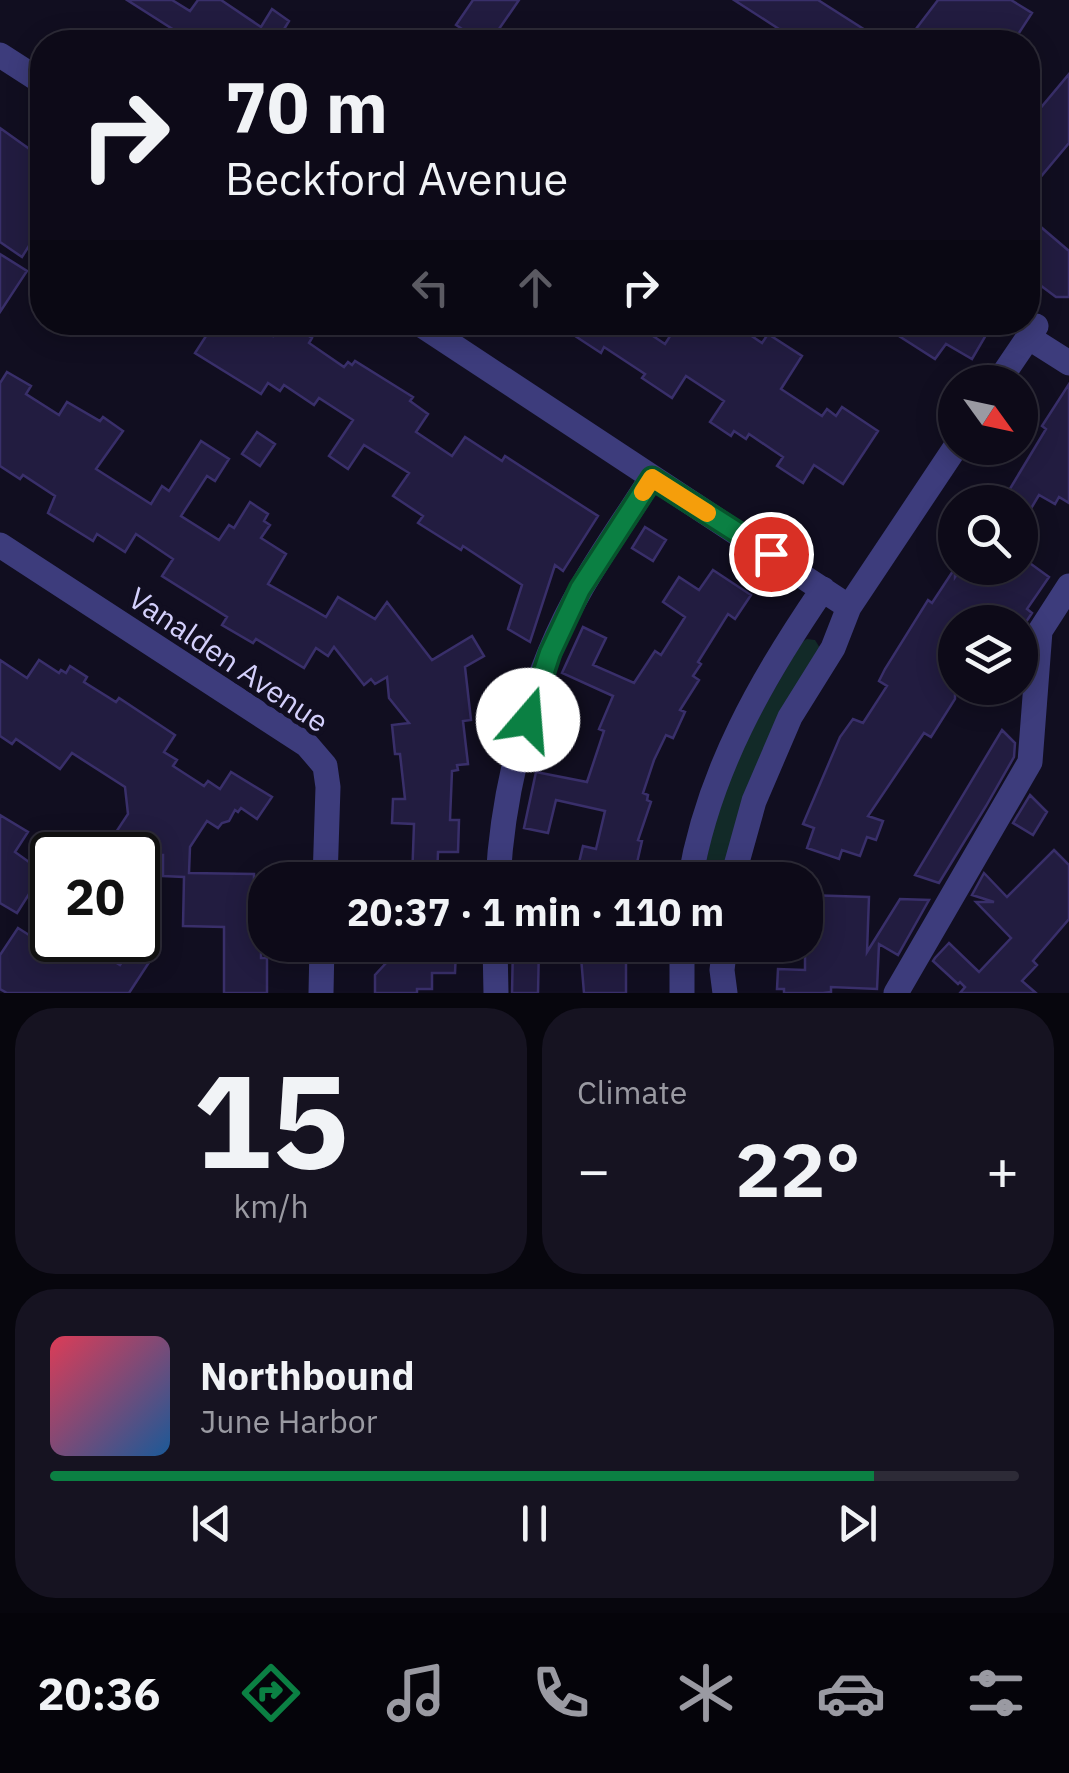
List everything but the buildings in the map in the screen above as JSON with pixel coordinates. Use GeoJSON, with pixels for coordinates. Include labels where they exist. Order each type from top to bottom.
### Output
{"type":"FeatureCollection","features":[{"type":"Feature","properties":{"kind":"street"},"geometry":{"type":"LineString","coordinates":[[0,55],[30,74]]}},
{"type":"Feature","properties":{"kind":"street"},"geometry":{"type":"LineString","coordinates":[[436,335],[849,608]]}},
{"type":"Feature","properties":{"kind":"street"},"geometry":{"type":"LineString","coordinates":[[1010,365],[1030,335]]}},
{"type":"Feature","properties":{"kind":"street"},"geometry":{"type":"LineString","coordinates":[[1036,335],[1069,363]]}},
{"type":"Feature","properties":{"kind":"street"},"geometry":{"type":"LineString","coordinates":[[737,862],[754,802],[790,717],[833,648],[849,608],[944,465]]}},
{"type":"Feature","properties":{"kind":"street"},"geometry":{"type":"LineString","coordinates":[[499,862],[517,753],[550,653],[580,589],[652,478]]}},
{"type":"Feature","properties":{"kind":"street","name":"Vanalden Avenue"},"geometry":{"type":"LineString","coordinates":[[0,546],[307,744],[325,766],[326,862]]}},
{"type":"Feature","properties":{"kind":"street"},"geometry":{"type":"LineString","coordinates":[[896,993],[1030,762],[1040,632],[1069,586]]}},
{"type":"Feature","properties":{"kind":"street"},"geometry":{"type":"LineString","coordinates":[[693,862],[726,757],[770,670],[823,589]]}},
{"type":"Feature","properties":{"kind":"street"},"geometry":{"type":"LineString","coordinates":[[321,993],[322,962]]}},
{"type":"Feature","properties":{"kind":"street"},"geometry":{"type":"LineString","coordinates":[[495,962],[496,993]]}},
{"type":"Feature","properties":{"kind":"street"},"geometry":{"type":"LineString","coordinates":[[682,962],[682,993]]}},
{"type":"Feature","properties":{"kind":"street"},"geometry":{"type":"LineString","coordinates":[[723,962],[725,993]]}},
{"type":"Feature","properties":{"kind":"green space"},"geometry":{"type":"Polygon","coordinates":[[[815,640],[820,648],[732,862],[707,862],[717,815],[740,755],[802,642],[815,640]]]}},
{"type":"Feature","properties":{"kind":"slow traffic"},"geometry":{"type":"LineString","coordinates":[[643,492],[652,478],[707,513]]}},
{"type":"Feature","properties":{"kind":"route"},"geometry":{"type":"LineString","coordinates":[[528,720],[550,653],[580,589],[652,478],[771,554]]}}]}
